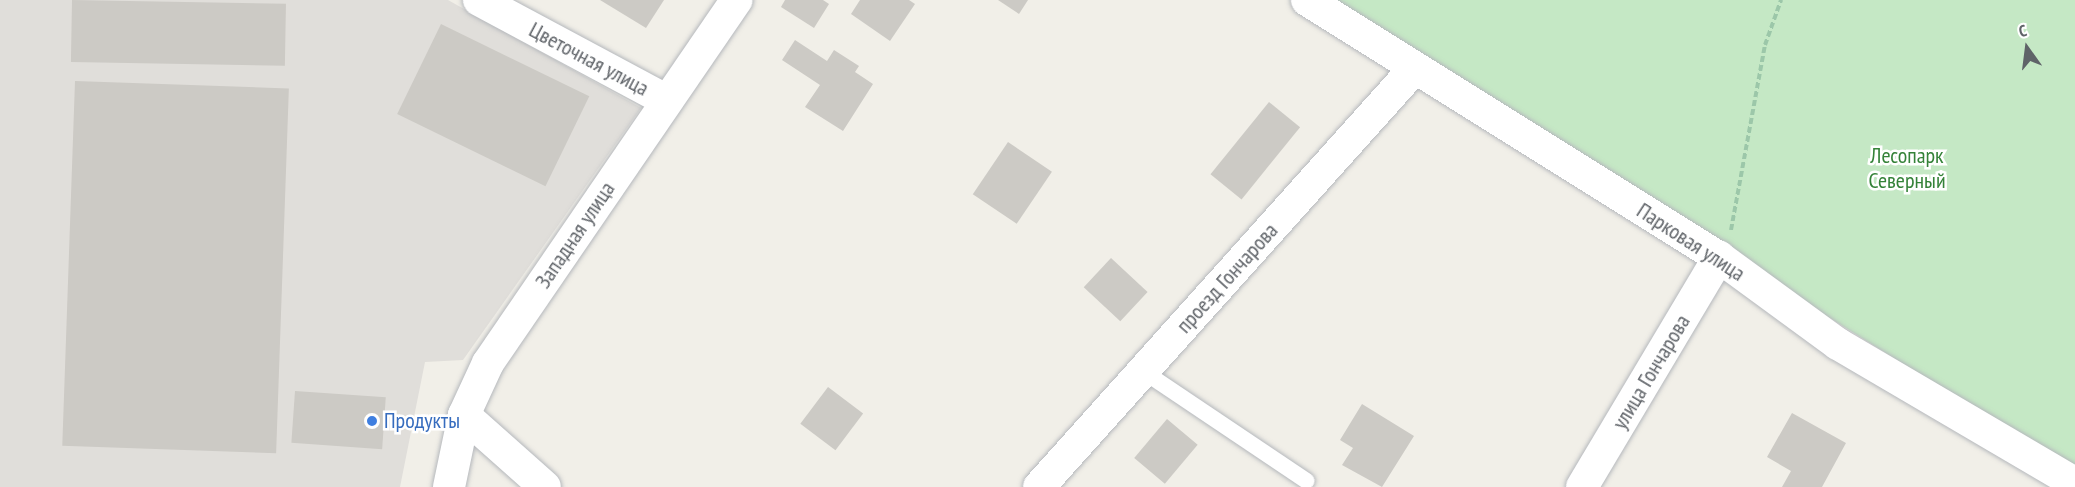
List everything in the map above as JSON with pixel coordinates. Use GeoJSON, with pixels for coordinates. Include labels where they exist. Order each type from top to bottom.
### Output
{"type":"FeatureCollection","features":[{"type":"Feature","properties":{"kind":"street","name":"Цветочная улица"},"geometry":{"type":"LineString","coordinates":[[479,0],[667,101]]}},
{"type":"Feature","properties":{"kind":"street","name":"Западная улица"},"geometry":{"type":"LineString","coordinates":[[449,487],[464,415],[488,363],[737,0]]}},
{"type":"Feature","properties":{"kind":"street","name":"Парковая улица"},"geometry":{"type":"LineString","coordinates":[[1306,0],[1719,257],[1838,344],[2075,483]]}},
{"type":"Feature","properties":{"kind":"street","name":"проезд Гончарова"},"geometry":{"type":"LineString","coordinates":[[1039,487],[1414,69]]}},
{"type":"Feature","properties":{"kind":"street","name":"улица Гончарова"},"geometry":{"type":"LineString","coordinates":[[1582,487],[1719,257]]}},
{"type":"Feature","properties":{"kind":"street"},"geometry":{"type":"LineString","coordinates":[[464,415],[544,487]]}},
{"type":"Feature","properties":{"kind":"lane"},"geometry":{"type":"LineString","coordinates":[[1143,371],[1307,481]]}},
{"type":"Feature","properties":{"kind":"path"},"geometry":{"type":"LineString","coordinates":[[1719,257],[1735,221],[1765,45],[1781,0]]}},
{"type":"Feature","properties":{"kind":"shaded area"},"geometry":{"type":"Polygon","coordinates":[[[0,0],[448,0],[641,108],[463,360],[425,362],[400,487],[0,487],[0,0]]]}},
{"type":"Feature","properties":{"kind":"green space","name":"Лесопарк Северный"},"geometry":{"type":"Polygon","coordinates":[[[1324,0],[2075,0],[2075,472],[1324,0]]]}},
{"type":"Feature","properties":{"kind":"building"},"geometry":{"type":"Polygon","coordinates":[[[72,0],[286,4],[285,66],[71,62],[72,0]]]}},
{"type":"Feature","properties":{"kind":"building"},"geometry":{"type":"Polygon","coordinates":[[[600,0],[664,0],[646,28],[600,0]]]}},
{"type":"Feature","properties":{"kind":"building"},"geometry":{"type":"Polygon","coordinates":[[[785,0],[823,0],[829,4],[814,28],[781,7],[785,0]]]}},
{"type":"Feature","properties":{"kind":"building"},"geometry":{"type":"Polygon","coordinates":[[[860,0],[909,0],[915,4],[890,41],[851,14],[860,0]]]}},
{"type":"Feature","properties":{"kind":"building"},"geometry":{"type":"Polygon","coordinates":[[[998,0],[1028,0],[1019,14],[998,0]]]}},
{"type":"Feature","properties":{"kind":"building"},"geometry":{"type":"Polygon","coordinates":[[[441,24],[589,96],[545,186],[397,114],[441,24]]]}},
{"type":"Feature","properties":{"kind":"building"},"geometry":{"type":"Polygon","coordinates":[[[795,40],[827,61],[834,50],[859,66],[855,72],[873,84],[843,131],[805,107],[820,85],[782,60],[795,40]]]}},
{"type":"Feature","properties":{"kind":"building"},"geometry":{"type":"Polygon","coordinates":[[[75,81],[289,88],[276,453],[62,446],[75,81]]]}},
{"type":"Feature","properties":{"kind":"building"},"geometry":{"type":"Polygon","coordinates":[[[1269,102],[1300,127],[1242,199],[1210,174],[1269,102]]]}},
{"type":"Feature","properties":{"kind":"building"},"geometry":{"type":"Polygon","coordinates":[[[1008,142],[1052,172],[1017,224],[973,194],[1008,142]]]}},
{"type":"Feature","properties":{"kind":"building"},"geometry":{"type":"Polygon","coordinates":[[[1111,258],[1148,292],[1120,321],[1084,287],[1111,258]]]}},
{"type":"Feature","properties":{"kind":"building"},"geometry":{"type":"Polygon","coordinates":[[[828,387],[863,413],[835,450],[800,424],[828,387]]]}},
{"type":"Feature","properties":{"kind":"building"},"geometry":{"type":"Polygon","coordinates":[[[295,391],[386,397],[382,449],[291,443],[295,391]]]}},
{"type":"Feature","properties":{"kind":"building"},"geometry":{"type":"Polygon","coordinates":[[[1362,404],[1414,436],[1382,487],[1342,465],[1353,448],[1340,440],[1362,404]]]}},
{"type":"Feature","properties":{"kind":"building"},"geometry":{"type":"Polygon","coordinates":[[[1792,413],[1846,443],[1822,487],[1782,487],[1791,471],[1767,457],[1792,413]]]}},
{"type":"Feature","properties":{"kind":"building"},"geometry":{"type":"Polygon","coordinates":[[[1167,419],[1198,445],[1165,484],[1134,458],[1167,419]]]}},
{"type":"Feature","properties":{"kind":"place","name":"Продукты"},"geometry":{"type":"Point","coordinates":[372,421]}}]}
